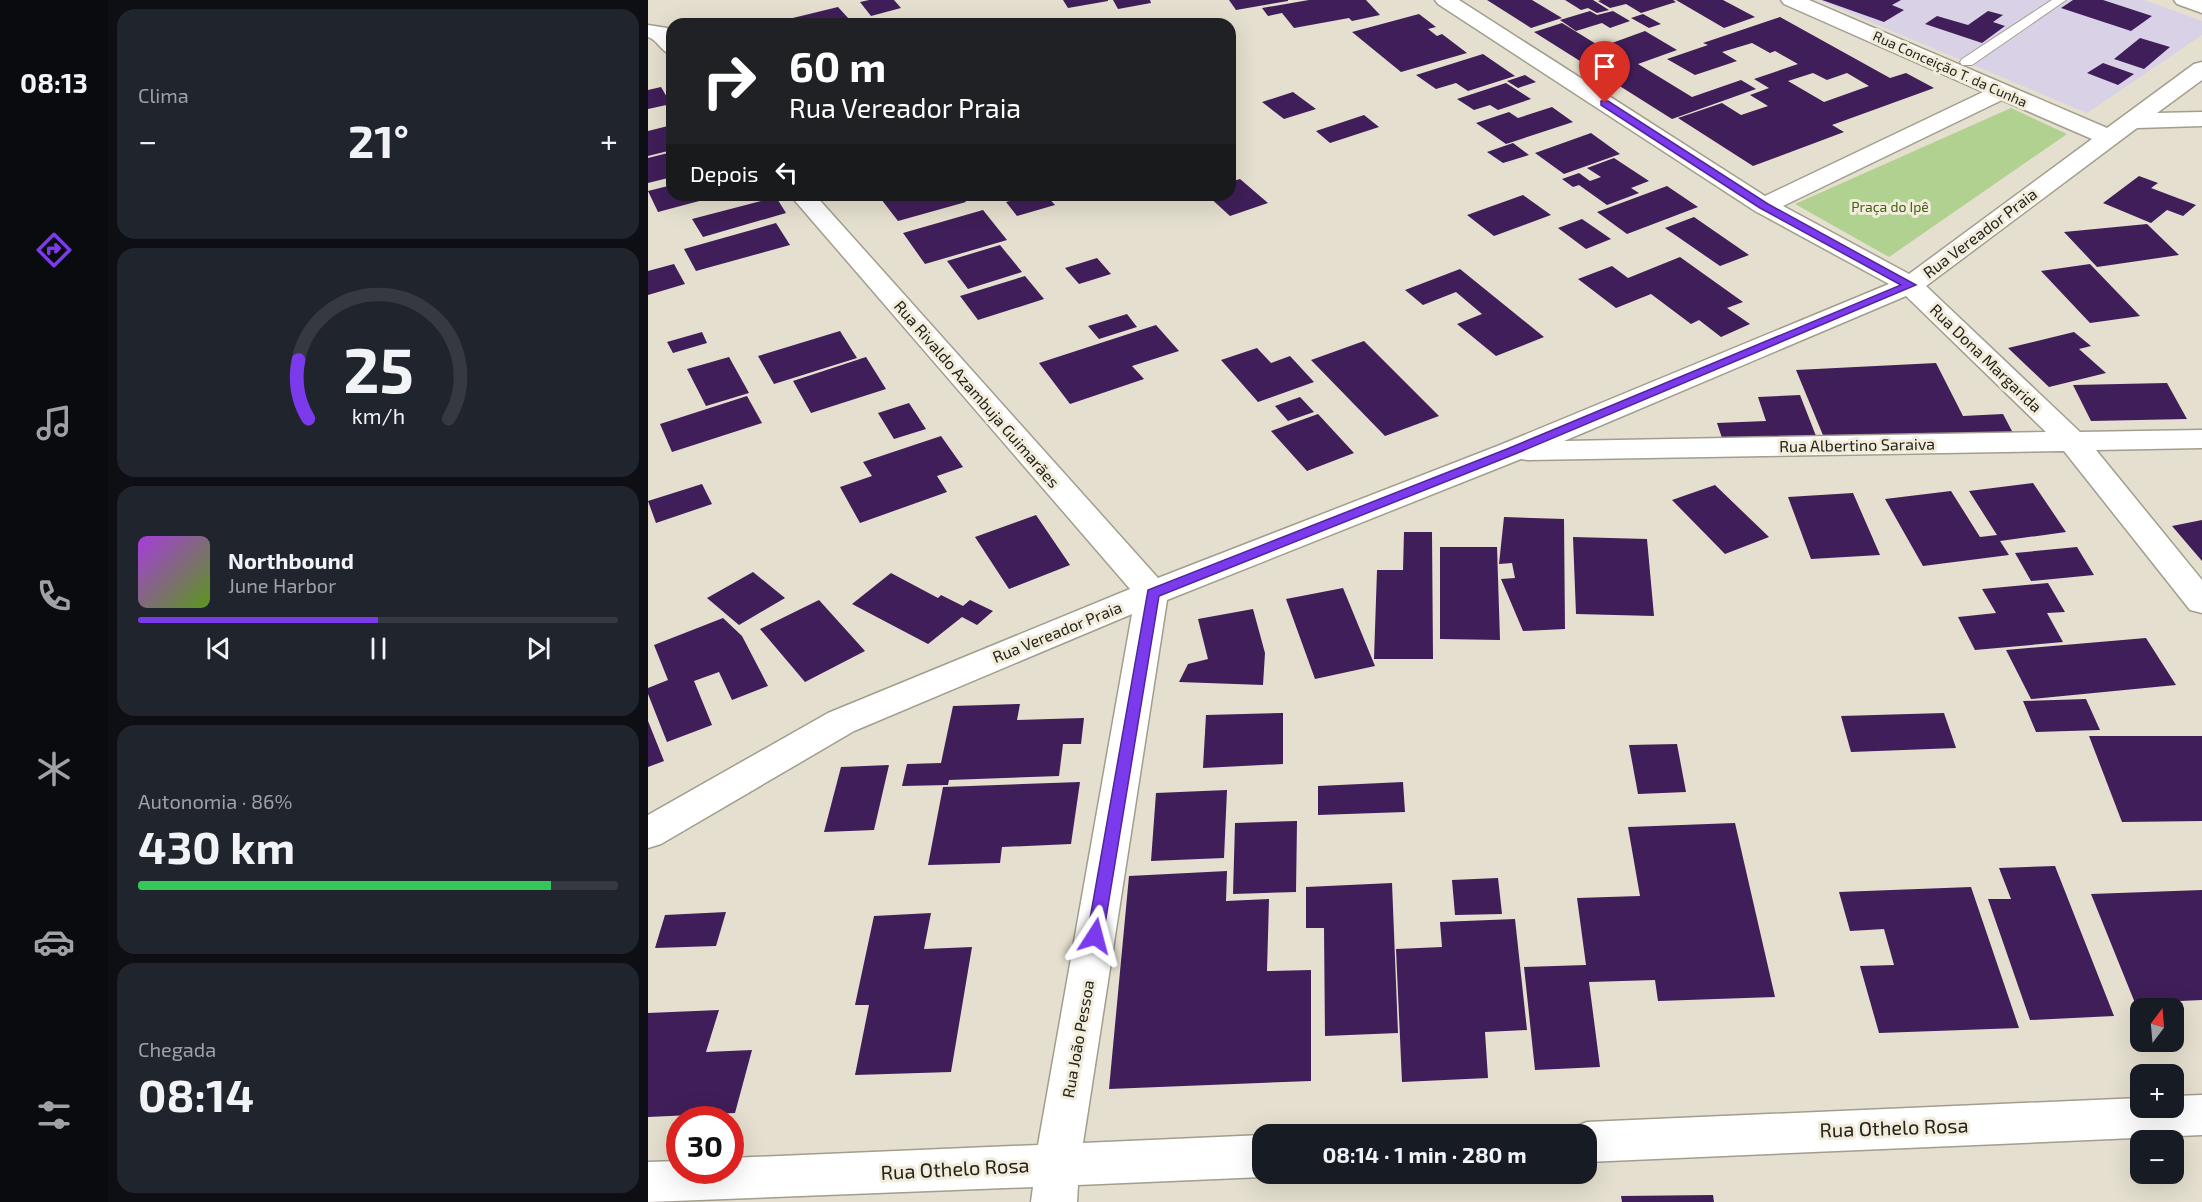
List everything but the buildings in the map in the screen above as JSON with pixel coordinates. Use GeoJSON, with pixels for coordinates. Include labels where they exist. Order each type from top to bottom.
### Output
{"type":"FeatureCollection","features":[{"type":"Feature","properties":{"kind":"street","name":"Rua Dona Margarida"},"geometry":{"type":"LineString","coordinates":[[1445,0],[1764,206],[1910,285],[2073,442],[2202,602]]}},
{"type":"Feature","properties":{"kind":"street","name":"Rua Conceição T. da Cunha"},"geometry":{"type":"LineString","coordinates":[[1791,0],[2109,138]]}},
{"type":"Feature","properties":{"kind":"street"},"geometry":{"type":"LineString","coordinates":[[2184,0],[2202,7]]}},
{"type":"Feature","properties":{"kind":"street","name":"Rua Vereador Praia"},"geometry":{"type":"LineString","coordinates":[[648,832],[841,722],[1152,593],[1511,452],[1910,285],[2202,69]]}},
{"type":"Feature","properties":{"kind":"street"},"geometry":{"type":"LineString","coordinates":[[1764,206],[2002,91]]}},
{"type":"Feature","properties":{"kind":"street"},"geometry":{"type":"LineString","coordinates":[[2132,121],[2202,119]]}},
{"type":"Feature","properties":{"kind":"street","name":"Rua Rivaldo Azambuja Guimarães"},"geometry":{"type":"LineString","coordinates":[[807,201],[1152,593]]}},
{"type":"Feature","properties":{"kind":"street","name":"Rua Albertino Saraiva"},"geometry":{"type":"LineString","coordinates":[[1511,452],[2202,439]]}},
{"type":"Feature","properties":{"kind":"street","name":"Rua João Pessoa"},"geometry":{"type":"LineString","coordinates":[[1056,1183],[1152,593]]}},
{"type":"Feature","properties":{"kind":"street","name":"Rua Othelo Rosa"},"geometry":{"type":"LineString","coordinates":[[1597,1142],[2202,1115]]}},
{"type":"Feature","properties":{"kind":"street","name":"Rua Othelo Rosa"},"geometry":{"type":"LineString","coordinates":[[648,1183],[1056,1183],[1252,1157]]}},
{"type":"Feature","properties":{"kind":"lane"},"geometry":{"type":"LineString","coordinates":[[1967,62],[2060,0]]}},
{"type":"Feature","properties":{"kind":"shaded area"},"geometry":{"type":"Polygon","coordinates":[[[1819,0],[2144,0],[2202,21],[2202,35],[2087,113],[1819,0]]]}},
{"type":"Feature","properties":{"kind":"green space","name":"Praça do Ipê"},"geometry":{"type":"Polygon","coordinates":[[[2011,108],[2067,134],[1889,257],[1795,204],[2011,108]]]}},
{"type":"Feature","properties":{"kind":"route"},"geometry":{"type":"LineString","coordinates":[[1095,936],[1152,593],[1511,452],[1910,285],[1764,206],[1605,103]]}}]}
